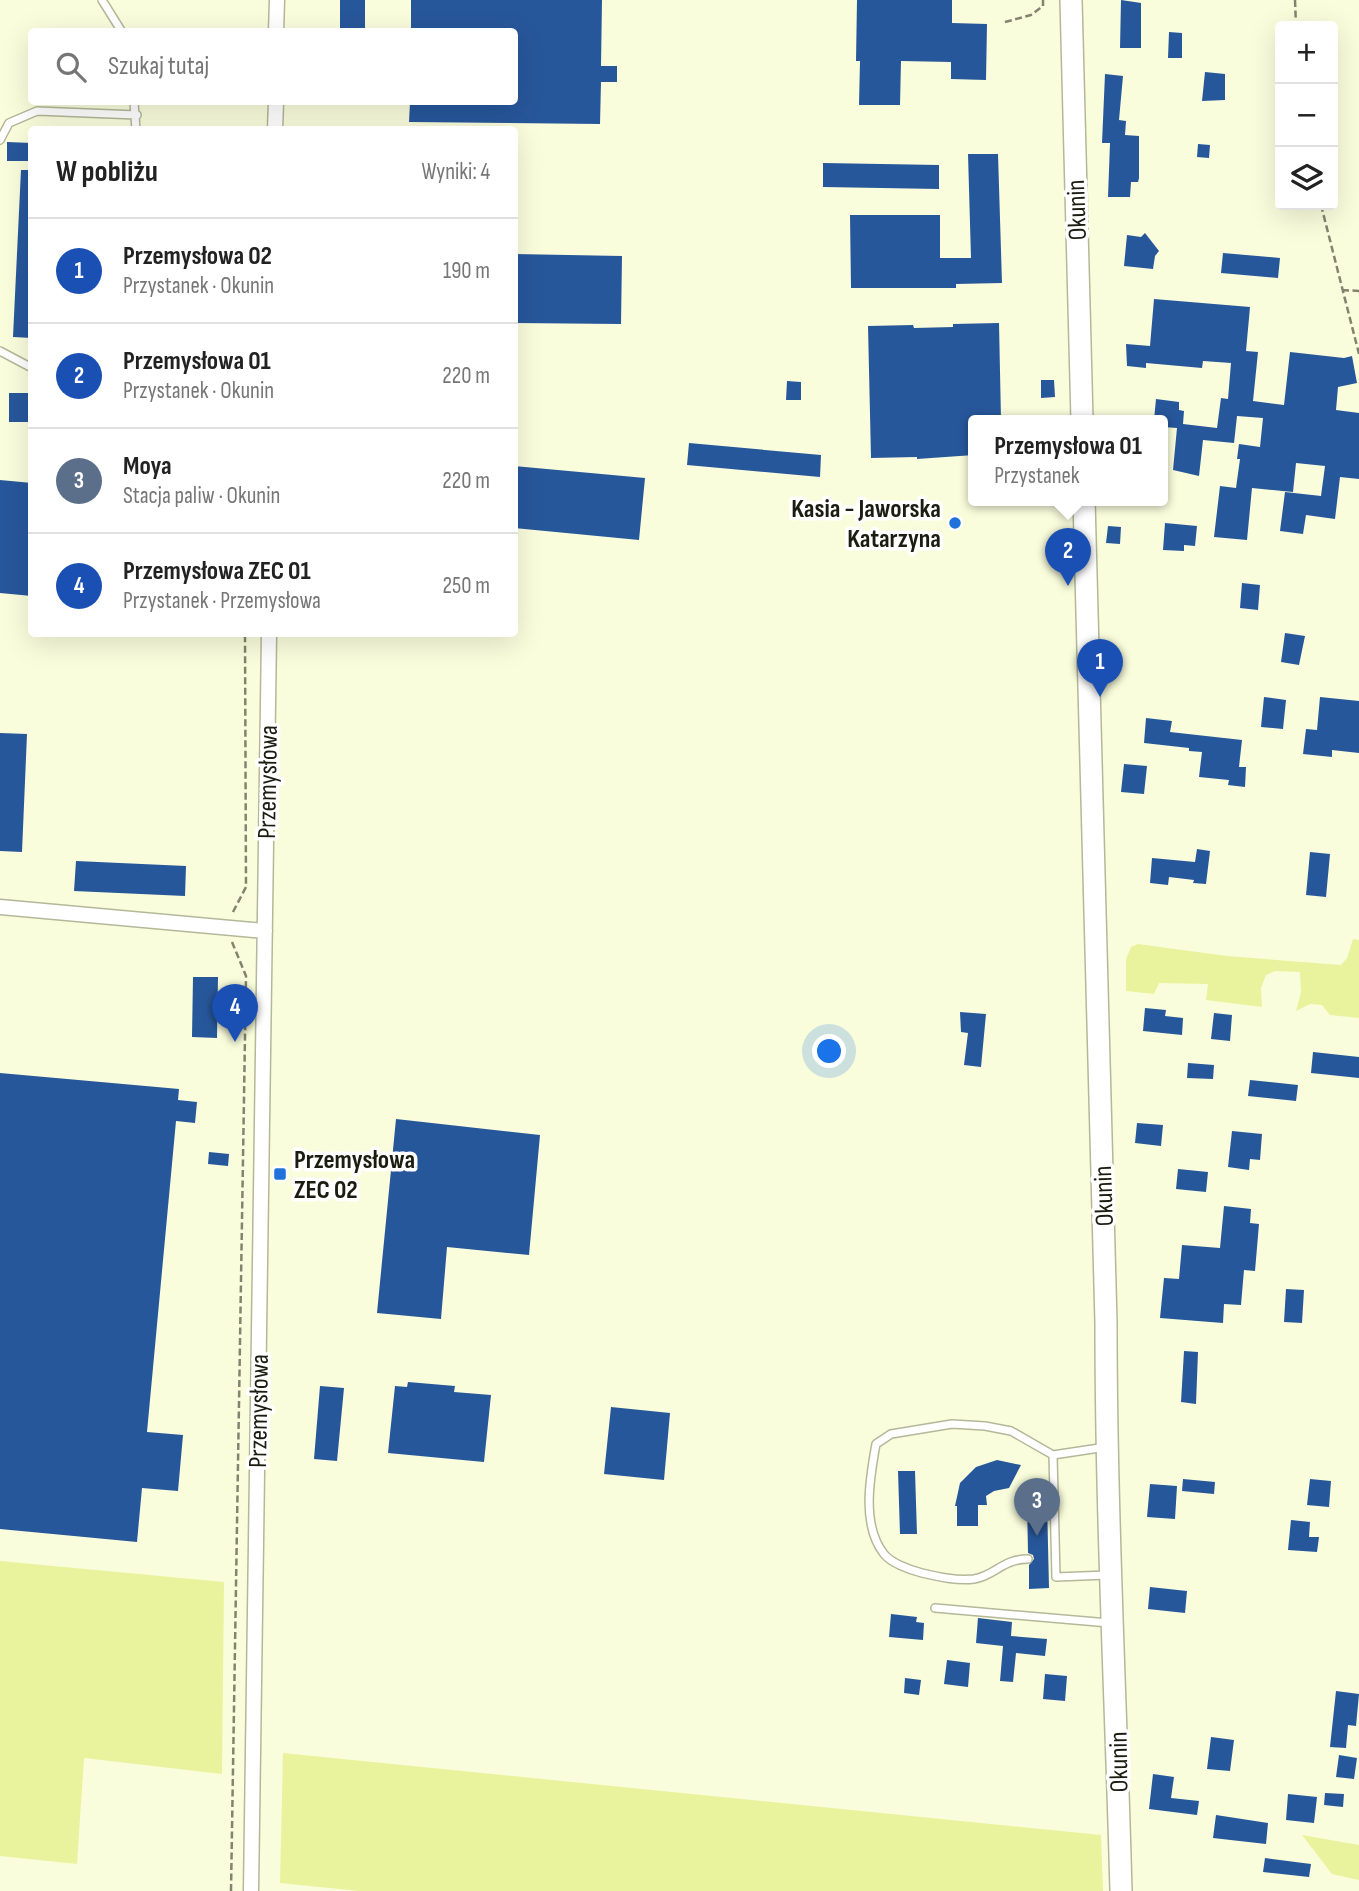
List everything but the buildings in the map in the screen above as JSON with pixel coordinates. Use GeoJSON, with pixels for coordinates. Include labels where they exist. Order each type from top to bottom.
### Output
{"type":"FeatureCollection","features":[{"type":"Feature","properties":{"kind":"main road","name":"Okunin"},"geometry":{"type":"LineString","coordinates":[[1070,0],[1082,415]]}},
{"type":"Feature","properties":{"kind":"main road","name":"Okunin"},"geometry":{"type":"LineString","coordinates":[[1084,506],[1106,1323],[1106,1447],[1121,1891]]}},
{"type":"Feature","properties":{"kind":"street"},"geometry":{"type":"LineString","coordinates":[[276,28],[277,0]]}},
{"type":"Feature","properties":{"kind":"street"},"geometry":{"type":"LineString","coordinates":[[275,105],[275,126]]}},
{"type":"Feature","properties":{"kind":"street","name":"Przemysłowa"},"geometry":{"type":"LineString","coordinates":[[251,1891],[269,637]]}},
{"type":"Feature","properties":{"kind":"street"},"geometry":{"type":"LineString","coordinates":[[0,907],[265,931]]}},
{"type":"Feature","properties":{"kind":"lane"},"geometry":{"type":"LineString","coordinates":[[102,0],[120,28]]}},
{"type":"Feature","properties":{"kind":"lane"},"geometry":{"type":"LineString","coordinates":[[135,105],[136,126]]}},
{"type":"Feature","properties":{"kind":"lane"},"geometry":{"type":"LineString","coordinates":[[0,140],[9,122],[37,111],[137,115]]}},
{"type":"Feature","properties":{"kind":"lane"},"geometry":{"type":"LineString","coordinates":[[0,351],[28,368]]}},
{"type":"Feature","properties":{"kind":"lane"},"geometry":{"type":"LineString","coordinates":[[1028,1559],[1012,1560],[986,1576],[974,1579],[941,1578],[911,1570],[884,1555],[873,1532],[869,1500],[876,1444],[891,1434],[952,1424],[1011,1431],[1053,1455],[1106,1447]]}},
{"type":"Feature","properties":{"kind":"lane"},"geometry":{"type":"LineString","coordinates":[[1053,1455],[1052,1558],[1056,1577],[1111,1574]]}},
{"type":"Feature","properties":{"kind":"lane"},"geometry":{"type":"LineString","coordinates":[[935,1608],[1113,1623]]}},
{"type":"Feature","properties":{"kind":"path"},"geometry":{"type":"LineString","coordinates":[[1006,22],[1031,15],[1043,6],[1043,0]]}},
{"type":"Feature","properties":{"kind":"path"},"geometry":{"type":"LineString","coordinates":[[1295,0],[1296,21]]}},
{"type":"Feature","properties":{"kind":"path"},"geometry":{"type":"LineString","coordinates":[[1322,210],[1359,354]]}},
{"type":"Feature","properties":{"kind":"path"},"geometry":{"type":"LineString","coordinates":[[1342,290],[1359,291]]}},
{"type":"Feature","properties":{"kind":"path"},"geometry":{"type":"LineString","coordinates":[[230,919],[246,887],[245,637]]}},
{"type":"Feature","properties":{"kind":"path"},"geometry":{"type":"LineString","coordinates":[[230,936],[246,976],[231,1891]]}},
{"type":"Feature","properties":{"kind":"green space"},"geometry":{"type":"Polygon","coordinates":[[[1353,939],[1359,940],[1359,1018],[1330,1015],[1322,1005],[1310,1004],[1296,1011],[1301,992],[1300,972],[1275,971],[1266,975],[1261,988],[1262,1007],[1206,1000],[1208,984],[1159,983],[1154,994],[1126,991],[1126,959],[1131,947],[1138,944],[1227,956],[1341,965],[1347,958],[1353,939]]]}},
{"type":"Feature","properties":{"kind":"green space"},"geometry":{"type":"Polygon","coordinates":[[[0,1561],[224,1582],[222,1774],[84,1758],[77,1864],[0,1856],[0,1561]]]}},
{"type":"Feature","properties":{"kind":"green space"},"geometry":{"type":"Polygon","coordinates":[[[283,1753],[1101,1835],[1103,1891],[359,1891],[280,1883],[283,1753]]]}},
{"type":"Feature","properties":{"kind":"green space"},"geometry":{"type":"Polygon","coordinates":[[[1302,1835],[1359,1845],[1359,1880],[1332,1874],[1302,1835]]]}},
{"type":"Feature","properties":{"kind":"place","name":"Kasia - Jaworska Katarzyna"},"geometry":{"type":"Point","coordinates":[955,523]}},
{"type":"Feature","properties":{"kind":"place","name":"Przemysłowa 01"},"geometry":{"type":"Point","coordinates":[1068,586]}},
{"type":"Feature","properties":{"kind":"place","name":"Przemysłowa 02"},"geometry":{"type":"Point","coordinates":[1100,697]}},
{"type":"Feature","properties":{"kind":"place","name":"Przemysłowa ZEC 01"},"geometry":{"type":"Point","coordinates":[235,1042]}},
{"type":"Feature","properties":{"kind":"place","name":"Przemysłowa ZEC 02"},"geometry":{"type":"Point","coordinates":[280,1174]}},
{"type":"Feature","properties":{"kind":"place","name":"Moya"},"geometry":{"type":"Point","coordinates":[1037,1536]}}]}
